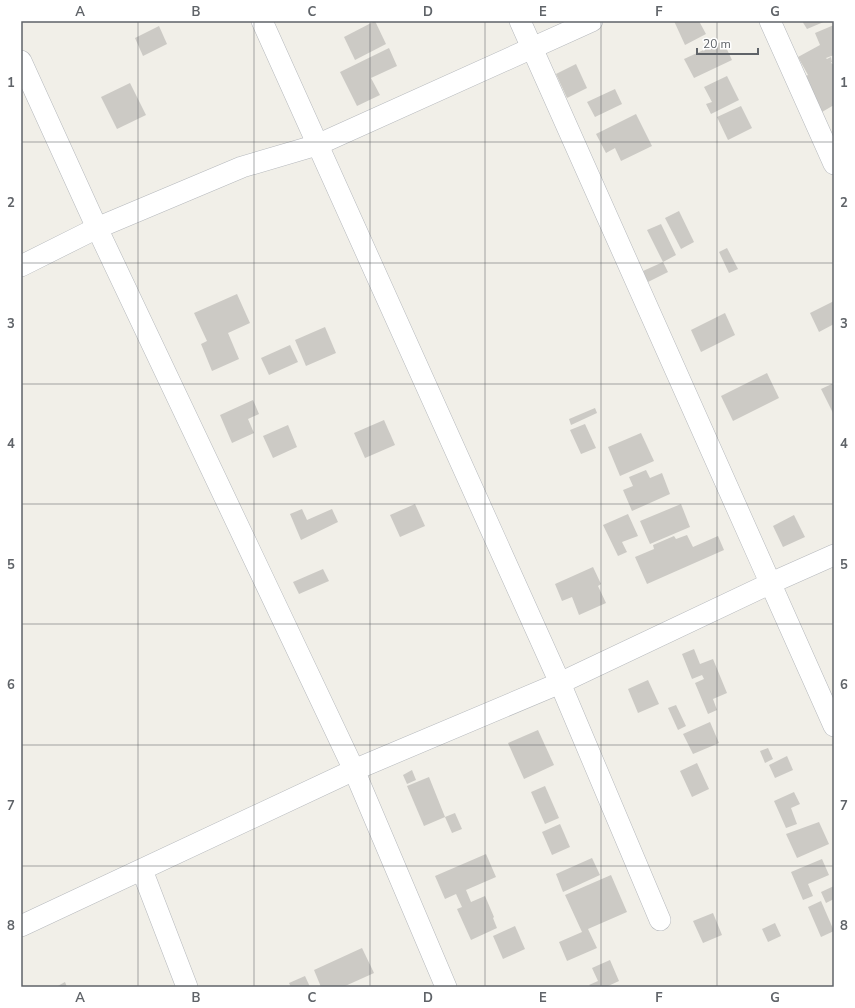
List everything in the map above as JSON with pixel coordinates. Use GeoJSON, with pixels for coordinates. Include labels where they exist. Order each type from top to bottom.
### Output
{"type":"FeatureCollection","features":[{"type":"Feature","properties":{"kind":"street"},"geometry":{"type":"LineString","coordinates":[[262,21],[560,683],[660,920]]}},
{"type":"Feature","properties":{"kind":"street"},"geometry":{"type":"LineString","coordinates":[[520,21],[834,726]]}},
{"type":"Feature","properties":{"kind":"street"},"geometry":{"type":"LineString","coordinates":[[21,266],[96,228],[242,167],[317,145],[592,21]]}},
{"type":"Feature","properties":{"kind":"street"},"geometry":{"type":"LineString","coordinates":[[770,21],[834,164]]}},
{"type":"Feature","properties":{"kind":"street"},"geometry":{"type":"LineString","coordinates":[[21,61],[96,228],[354,770],[446,987]]}},
{"type":"Feature","properties":{"kind":"street"},"geometry":{"type":"LineString","coordinates":[[21,926],[354,770],[560,683],[771,583],[834,555]]}},
{"type":"Feature","properties":{"kind":"street"},"geometry":{"type":"LineString","coordinates":[[142,870],[187,987]]}},
{"type":"Feature","properties":{"kind":"building"},"geometry":{"type":"Polygon","coordinates":[[[375,21],[386,44],[355,60],[344,37],[375,21]]]}},
{"type":"Feature","properties":{"kind":"building"},"geometry":{"type":"Polygon","coordinates":[[[674,21],[699,21],[706,34],[685,45],[674,21]]]}},
{"type":"Feature","properties":{"kind":"building"},"geometry":{"type":"Polygon","coordinates":[[[802,21],[826,21],[807,29],[802,21]]]}},
{"type":"Feature","properties":{"kind":"building"},"geometry":{"type":"Polygon","coordinates":[[[834,25],[834,55],[826,58],[831,57],[831,62],[834,64],[834,105],[822,112],[800,79],[808,75],[798,57],[820,45],[815,33],[834,25]]]}},
{"type":"Feature","properties":{"kind":"building"},"geometry":{"type":"Polygon","coordinates":[[[159,26],[167,44],[143,56],[135,38],[159,26]]]}},
{"type":"Feature","properties":{"kind":"building"},"geometry":{"type":"Polygon","coordinates":[[[723,41],[732,60],[694,78],[684,59],[723,41]]]}},
{"type":"Feature","properties":{"kind":"building"},"geometry":{"type":"Polygon","coordinates":[[[389,48],[397,66],[371,78],[380,95],[357,106],[340,72],[389,48]]]}},
{"type":"Feature","properties":{"kind":"building"},"geometry":{"type":"Polygon","coordinates":[[[576,64],[587,88],[567,98],[556,74],[576,64]]]}},
{"type":"Feature","properties":{"kind":"building"},"geometry":{"type":"Polygon","coordinates":[[[727,76],[739,100],[711,114],[706,104],[712,102],[704,87],[727,76]]]}},
{"type":"Feature","properties":{"kind":"building"},"geometry":{"type":"Polygon","coordinates":[[[130,83],[146,115],[117,129],[101,97],[130,83]]]}},
{"type":"Feature","properties":{"kind":"building"},"geometry":{"type":"Polygon","coordinates":[[[615,89],[622,104],[595,117],[587,102],[615,89]]]}},
{"type":"Feature","properties":{"kind":"building"},"geometry":{"type":"Polygon","coordinates":[[[741,106],[752,128],[728,140],[717,117],[741,106]]]}},
{"type":"Feature","properties":{"kind":"building"},"geometry":{"type":"Polygon","coordinates":[[[636,114],[652,146],[621,161],[615,148],[606,153],[596,134],[636,114]]]}},
{"type":"Feature","properties":{"kind":"building"},"geometry":{"type":"Polygon","coordinates":[[[679,211],[694,242],[681,249],[665,218],[679,211]]]}},
{"type":"Feature","properties":{"kind":"building"},"geometry":{"type":"Polygon","coordinates":[[[661,224],[676,255],[663,262],[647,230],[661,224]]]}},
{"type":"Feature","properties":{"kind":"building"},"geometry":{"type":"Polygon","coordinates":[[[727,248],[738,269],[729,273],[719,252],[727,248]]]}},
{"type":"Feature","properties":{"kind":"building"},"geometry":{"type":"Polygon","coordinates":[[[663,262],[668,272],[648,282],[643,271],[663,262]]]}},
{"type":"Feature","properties":{"kind":"building"},"geometry":{"type":"Polygon","coordinates":[[[237,294],[250,323],[228,333],[239,359],[212,371],[201,344],[207,341],[194,313],[237,294]]]}},
{"type":"Feature","properties":{"kind":"building"},"geometry":{"type":"Polygon","coordinates":[[[834,301],[834,324],[819,332],[810,313],[834,301]]]}},
{"type":"Feature","properties":{"kind":"building"},"geometry":{"type":"Polygon","coordinates":[[[725,313],[735,335],[701,352],[691,330],[725,313]]]}},
{"type":"Feature","properties":{"kind":"building"},"geometry":{"type":"Polygon","coordinates":[[[325,327],[336,353],[306,366],[295,340],[325,327]]]}},
{"type":"Feature","properties":{"kind":"building"},"geometry":{"type":"Polygon","coordinates":[[[290,345],[298,362],[269,375],[261,358],[290,345]]]}},
{"type":"Feature","properties":{"kind":"building"},"geometry":{"type":"Polygon","coordinates":[[[767,373],[779,398],[733,421],[721,396],[767,373]]]}},
{"type":"Feature","properties":{"kind":"building"},"geometry":{"type":"Polygon","coordinates":[[[834,383],[834,415],[821,389],[834,383]]]}},
{"type":"Feature","properties":{"kind":"building"},"geometry":{"type":"Polygon","coordinates":[[[253,400],[259,414],[248,419],[254,433],[232,443],[220,415],[253,400]]]}},
{"type":"Feature","properties":{"kind":"building"},"geometry":{"type":"Polygon","coordinates":[[[595,408],[597,413],[571,425],[569,419],[595,408]]]}},
{"type":"Feature","properties":{"kind":"building"},"geometry":{"type":"Polygon","coordinates":[[[384,420],[395,445],[365,458],[354,433],[384,420]]]}},
{"type":"Feature","properties":{"kind":"building"},"geometry":{"type":"Polygon","coordinates":[[[585,424],[596,448],[581,454],[570,430],[585,424]]]}},
{"type":"Feature","properties":{"kind":"building"},"geometry":{"type":"Polygon","coordinates":[[[288,425],[297,447],[273,458],[263,436],[288,425]]]}},
{"type":"Feature","properties":{"kind":"building"},"geometry":{"type":"Polygon","coordinates":[[[641,433],[654,461],[620,476],[608,447],[641,433]]]}},
{"type":"Feature","properties":{"kind":"building"},"geometry":{"type":"Polygon","coordinates":[[[646,470],[650,478],[662,473],[670,494],[632,511],[623,490],[633,486],[629,477],[646,470]]]}},
{"type":"Feature","properties":{"kind":"building"},"geometry":{"type":"Polygon","coordinates":[[[415,504],[425,526],[400,537],[390,515],[415,504]]]}},
{"type":"Feature","properties":{"kind":"building"},"geometry":{"type":"Polygon","coordinates":[[[681,504],[690,527],[650,544],[640,521],[681,504]]]}},
{"type":"Feature","properties":{"kind":"building"},"geometry":{"type":"Polygon","coordinates":[[[302,509],[307,520],[332,509],[338,522],[301,540],[290,514],[302,509]]]}},
{"type":"Feature","properties":{"kind":"building"},"geometry":{"type":"Polygon","coordinates":[[[628,514],[638,536],[622,542],[627,552],[618,556],[603,525],[628,514]]]}},
{"type":"Feature","properties":{"kind":"building"},"geometry":{"type":"Polygon","coordinates":[[[794,515],[805,537],[783,547],[773,526],[794,515]]]}},
{"type":"Feature","properties":{"kind":"building"},"geometry":{"type":"Polygon","coordinates":[[[687,535],[693,547],[718,536],[724,550],[647,584],[635,557],[654,549],[653,545],[674,536],[676,539],[687,535]]]}},
{"type":"Feature","properties":{"kind":"building"},"geometry":{"type":"Polygon","coordinates":[[[593,567],[601,584],[598,586],[606,603],[579,615],[572,597],[562,601],[555,584],[593,567]]]}},
{"type":"Feature","properties":{"kind":"building"},"geometry":{"type":"Polygon","coordinates":[[[323,569],[329,581],[299,594],[293,582],[323,569]]]}},
{"type":"Feature","properties":{"kind":"building"},"geometry":{"type":"Polygon","coordinates":[[[694,649],[700,664],[713,659],[727,693],[713,699],[717,710],[708,714],[695,683],[704,679],[702,675],[692,679],[682,654],[694,649]]]}},
{"type":"Feature","properties":{"kind":"building"},"geometry":{"type":"Polygon","coordinates":[[[648,680],[659,704],[638,713],[628,689],[648,680]]]}},
{"type":"Feature","properties":{"kind":"building"},"geometry":{"type":"Polygon","coordinates":[[[676,705],[686,726],[678,730],[668,708],[676,705]]]}},
{"type":"Feature","properties":{"kind":"building"},"geometry":{"type":"Polygon","coordinates":[[[710,722],[719,743],[693,754],[683,734],[710,722]]]}},
{"type":"Feature","properties":{"kind":"building"},"geometry":{"type":"Polygon","coordinates":[[[538,730],[554,765],[524,779],[508,743],[538,730]]]}},
{"type":"Feature","properties":{"kind":"building"},"geometry":{"type":"Polygon","coordinates":[[[768,748],[773,759],[765,763],[760,751],[768,748]]]}},
{"type":"Feature","properties":{"kind":"building"},"geometry":{"type":"Polygon","coordinates":[[[787,756],[793,770],[775,778],[769,765],[787,756]]]}},
{"type":"Feature","properties":{"kind":"building"},"geometry":{"type":"Polygon","coordinates":[[[697,763],[709,789],[692,797],[680,771],[697,763]]]}},
{"type":"Feature","properties":{"kind":"building"},"geometry":{"type":"Polygon","coordinates":[[[412,770],[416,780],[407,784],[403,775],[412,770]]]}},
{"type":"Feature","properties":{"kind":"building"},"geometry":{"type":"Polygon","coordinates":[[[429,777],[445,817],[424,826],[407,786],[429,777]]]}},
{"type":"Feature","properties":{"kind":"building"},"geometry":{"type":"Polygon","coordinates":[[[545,786],[559,818],[545,824],[531,792],[545,786]]]}},
{"type":"Feature","properties":{"kind":"building"},"geometry":{"type":"Polygon","coordinates":[[[794,792],[800,804],[791,808],[797,824],[786,828],[774,801],[794,792]]]}},
{"type":"Feature","properties":{"kind":"building"},"geometry":{"type":"Polygon","coordinates":[[[455,813],[462,829],[452,833],[445,817],[455,813]]]}},
{"type":"Feature","properties":{"kind":"building"},"geometry":{"type":"Polygon","coordinates":[[[819,822],[829,844],[797,858],[786,834],[819,822]]]}},
{"type":"Feature","properties":{"kind":"building"},"geometry":{"type":"Polygon","coordinates":[[[560,824],[570,847],[552,855],[542,832],[560,824]]]}},
{"type":"Feature","properties":{"kind":"building"},"geometry":{"type":"Polygon","coordinates":[[[486,854],[496,877],[466,890],[471,902],[485,896],[497,928],[471,940],[457,909],[462,907],[456,894],[445,899],[435,876],[486,854]]]}},
{"type":"Feature","properties":{"kind":"building"},"geometry":{"type":"Polygon","coordinates":[[[592,858],[600,875],[563,892],[556,874],[592,858]]]}},
{"type":"Feature","properties":{"kind":"building"},"geometry":{"type":"Polygon","coordinates":[[[822,859],[829,875],[808,884],[813,896],[803,900],[791,872],[822,859]]]}},
{"type":"Feature","properties":{"kind":"building"},"geometry":{"type":"Polygon","coordinates":[[[611,875],[627,912],[588,929],[597,948],[567,961],[559,942],[582,932],[565,895],[611,875]]]}},
{"type":"Feature","properties":{"kind":"building"},"geometry":{"type":"Polygon","coordinates":[[[834,886],[834,899],[826,903],[821,892],[834,886]]]}},
{"type":"Feature","properties":{"kind":"building"},"geometry":{"type":"Polygon","coordinates":[[[821,901],[834,931],[821,937],[808,907],[821,901]]]}},
{"type":"Feature","properties":{"kind":"building"},"geometry":{"type":"Polygon","coordinates":[[[713,913],[722,935],[703,943],[693,921],[713,913]]]}},
{"type":"Feature","properties":{"kind":"building"},"geometry":{"type":"Polygon","coordinates":[[[775,923],[781,936],[768,942],[762,929],[775,923]]]}},
{"type":"Feature","properties":{"kind":"building"},"geometry":{"type":"Polygon","coordinates":[[[515,926],[525,949],[503,959],[493,936],[515,926]]]}},
{"type":"Feature","properties":{"kind":"building"},"geometry":{"type":"Polygon","coordinates":[[[362,948],[374,973],[343,987],[321,987],[314,970],[362,948]]]}},
{"type":"Feature","properties":{"kind":"building"},"geometry":{"type":"Polygon","coordinates":[[[610,960],[619,981],[606,987],[591,987],[589,985],[598,981],[592,968],[610,960]]]}},
{"type":"Feature","properties":{"kind":"building"},"geometry":{"type":"Polygon","coordinates":[[[305,976],[310,987],[291,987],[289,983],[305,976]]]}},
{"type":"Feature","properties":{"kind":"building"},"geometry":{"type":"Polygon","coordinates":[[[65,982],[67,987],[56,987],[65,982]]]}}]}
